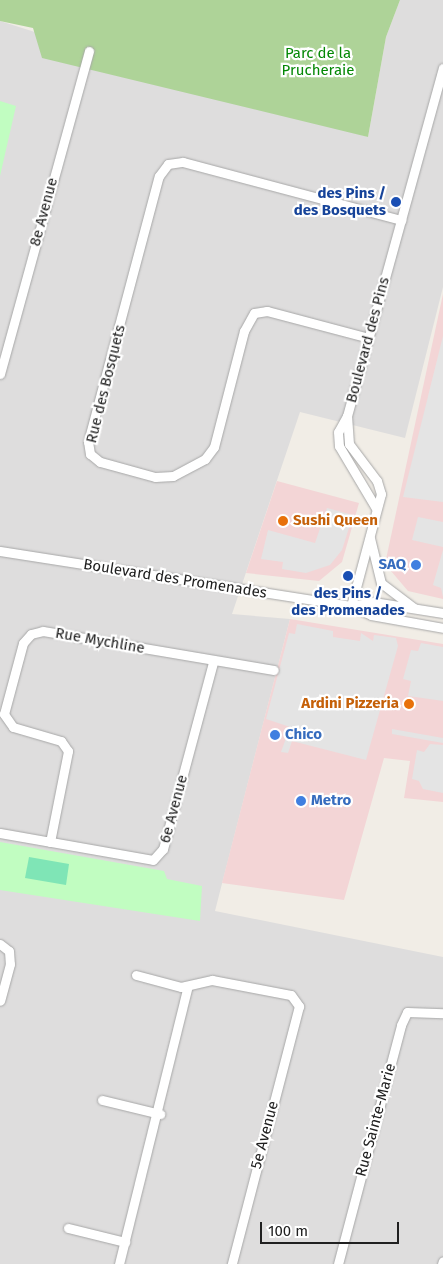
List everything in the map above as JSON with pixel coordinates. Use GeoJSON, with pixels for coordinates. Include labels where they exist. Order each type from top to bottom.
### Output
{"type":"FeatureCollection","features":[{"type":"Feature","properties":{"kind":"street","name":"8e Avenue"},"geometry":{"type":"LineString","coordinates":[[0,374],[89,51]]}},
{"type":"Feature","properties":{"kind":"street","name":"Boulevard des Pins"},"geometry":{"type":"LineString","coordinates":[[370,532],[376,508],[339,446],[338,432],[347,416],[443,68]]}},
{"type":"Feature","properties":{"kind":"street","name":"Rue des Bosquets"},"geometry":{"type":"LineString","coordinates":[[369,338],[268,311],[254,313],[244,330],[214,447],[205,459],[173,476],[154,477],[100,462],[90,454],[88,442],[159,176],[168,164],[184,162],[401,220]]}},
{"type":"Feature","properties":{"kind":"street"},"geometry":{"type":"LineString","coordinates":[[351,606],[370,532]]}},
{"type":"Feature","properties":{"kind":"street"},"geometry":{"type":"LineString","coordinates":[[370,532],[381,583],[414,608]]}},
{"type":"Feature","properties":{"kind":"street","name":"Boulevard des Promenades"},"geometry":{"type":"LineString","coordinates":[[0,551],[351,606],[371,616],[443,628]]}},
{"type":"Feature","properties":{"kind":"street","name":"Boulevard des Promenades"},"geometry":{"type":"LineString","coordinates":[[351,606],[373,602],[443,613]]}},
{"type":"Feature","properties":{"kind":"street","name":"Rue Mychline"},"geometry":{"type":"LineString","coordinates":[[50,842],[68,751],[61,741],[13,727],[4,714],[23,643],[31,634],[43,631],[213,663],[274,670]]}},
{"type":"Feature","properties":{"kind":"street","name":"6e Avenue"},"geometry":{"type":"LineString","coordinates":[[0,833],[153,860],[164,849],[213,663]]}},
{"type":"Feature","properties":{"kind":"street"},"geometry":{"type":"LineString","coordinates":[[0,944],[9,950],[10,964],[0,1001]]}},
{"type":"Feature","properties":{"kind":"street"},"geometry":{"type":"LineString","coordinates":[[120,1264],[160,1114],[188,986],[136,975]]}},
{"type":"Feature","properties":{"kind":"street","name":"5e Avenue"},"geometry":{"type":"LineString","coordinates":[[188,986],[212,980],[291,995],[299,1006],[232,1264]]}},
{"type":"Feature","properties":{"kind":"street","name":"Rue Sainte-Marie"},"geometry":{"type":"LineString","coordinates":[[338,1264],[400,1025],[407,1012],[443,1013]]}},
{"type":"Feature","properties":{"kind":"street"},"geometry":{"type":"LineString","coordinates":[[102,1100],[160,1114]]}},
{"type":"Feature","properties":{"kind":"street"},"geometry":{"type":"LineString","coordinates":[[68,1228],[125,1242]]}},
{"type":"Feature","properties":{"kind":"shaded area"},"geometry":{"type":"Polygon","coordinates":[[[400,0],[443,0],[443,287],[405,438],[300,412],[232,614],[290,619],[215,911],[443,957],[443,1264],[0,1264],[0,21],[368,137],[386,37],[400,0]]]}},
{"type":"Feature","properties":{"kind":"shaded area"},"geometry":{"type":"Polygon","coordinates":[[[443,294],[443,599],[408,591],[385,564],[443,294]]]}},
{"type":"Feature","properties":{"kind":"shaded area"},"geometry":{"type":"Polygon","coordinates":[[[443,336],[443,502],[403,497],[443,336]]]}},
{"type":"Feature","properties":{"kind":"shaded area"},"geometry":{"type":"Polygon","coordinates":[[[277,481],[359,503],[342,562],[319,581],[246,573],[277,481]]]}},
{"type":"Feature","properties":{"kind":"shaded area"},"geometry":{"type":"Polygon","coordinates":[[[327,508],[353,515],[342,550],[330,565],[306,573],[282,569],[283,562],[261,559],[268,530],[315,543],[327,508]]]}},
{"type":"Feature","properties":{"kind":"shaded area"},"geometry":{"type":"Polygon","coordinates":[[[418,517],[443,522],[443,547],[412,540],[418,517]]]}},
{"type":"Feature","properties":{"kind":"shaded area"},"geometry":{"type":"Polygon","coordinates":[[[443,550],[443,597],[441,588],[433,585],[443,550]]]}},
{"type":"Feature","properties":{"kind":"shaded area"},"geometry":{"type":"Polygon","coordinates":[[[290,619],[443,644],[443,802],[404,798],[410,761],[384,758],[344,900],[222,883],[290,619]]]}},
{"type":"Feature","properties":{"kind":"shaded area"},"geometry":{"type":"Polygon","coordinates":[[[297,624],[333,631],[333,637],[360,641],[361,633],[373,641],[374,635],[396,638],[398,646],[366,760],[292,741],[288,753],[281,752],[290,727],[266,719],[289,633],[295,634],[297,624]]]}},
{"type":"Feature","properties":{"kind":"shaded area"},"geometry":{"type":"Polygon","coordinates":[[[421,643],[443,647],[443,701],[408,696],[411,681],[403,679],[411,650],[418,651],[421,643]]]}},
{"type":"Feature","properties":{"kind":"shaded area"},"geometry":{"type":"Polygon","coordinates":[[[392,729],[443,738],[443,743],[392,734],[392,729]]]}},
{"type":"Feature","properties":{"kind":"shaded area"},"geometry":{"type":"Polygon","coordinates":[[[430,744],[443,745],[443,793],[423,789],[419,781],[412,779],[417,750],[424,752],[430,744]]]}},
{"type":"Feature","properties":{"kind":"green space","name":"Parc de la Prucheraie"},"geometry":{"type":"Polygon","coordinates":[[[0,0],[400,0],[386,37],[368,137],[42,58],[33,28],[0,21],[0,0]]]}},
{"type":"Feature","properties":{"kind":"green space"},"geometry":{"type":"Polygon","coordinates":[[[0,101],[16,106],[0,176],[0,101]]]}},
{"type":"Feature","properties":{"kind":"green space"},"geometry":{"type":"Polygon","coordinates":[[[0,842],[164,871],[167,879],[202,886],[200,921],[0,890],[0,842]]]}},
{"type":"Feature","properties":{"kind":"green space"},"geometry":{"type":"Polygon","coordinates":[[[29,857],[69,864],[66,885],[25,878],[29,857]]]}},
{"type":"Feature","properties":{"kind":"place","name":"des Pins / des Bosquets"},"geometry":{"type":"Point","coordinates":[396,202]}},
{"type":"Feature","properties":{"kind":"place","name":"Sushi Queen"},"geometry":{"type":"Point","coordinates":[283,521]}},
{"type":"Feature","properties":{"kind":"place","name":"SAQ"},"geometry":{"type":"Point","coordinates":[416,565]}},
{"type":"Feature","properties":{"kind":"place","name":"des Pins / des Promenades"},"geometry":{"type":"Point","coordinates":[348,576]}},
{"type":"Feature","properties":{"kind":"place","name":"Ardini Pizzeria"},"geometry":{"type":"Point","coordinates":[409,704]}},
{"type":"Feature","properties":{"kind":"place","name":"Chico"},"geometry":{"type":"Point","coordinates":[275,735]}},
{"type":"Feature","properties":{"kind":"place","name":"Metro"},"geometry":{"type":"Point","coordinates":[301,801]}}]}
